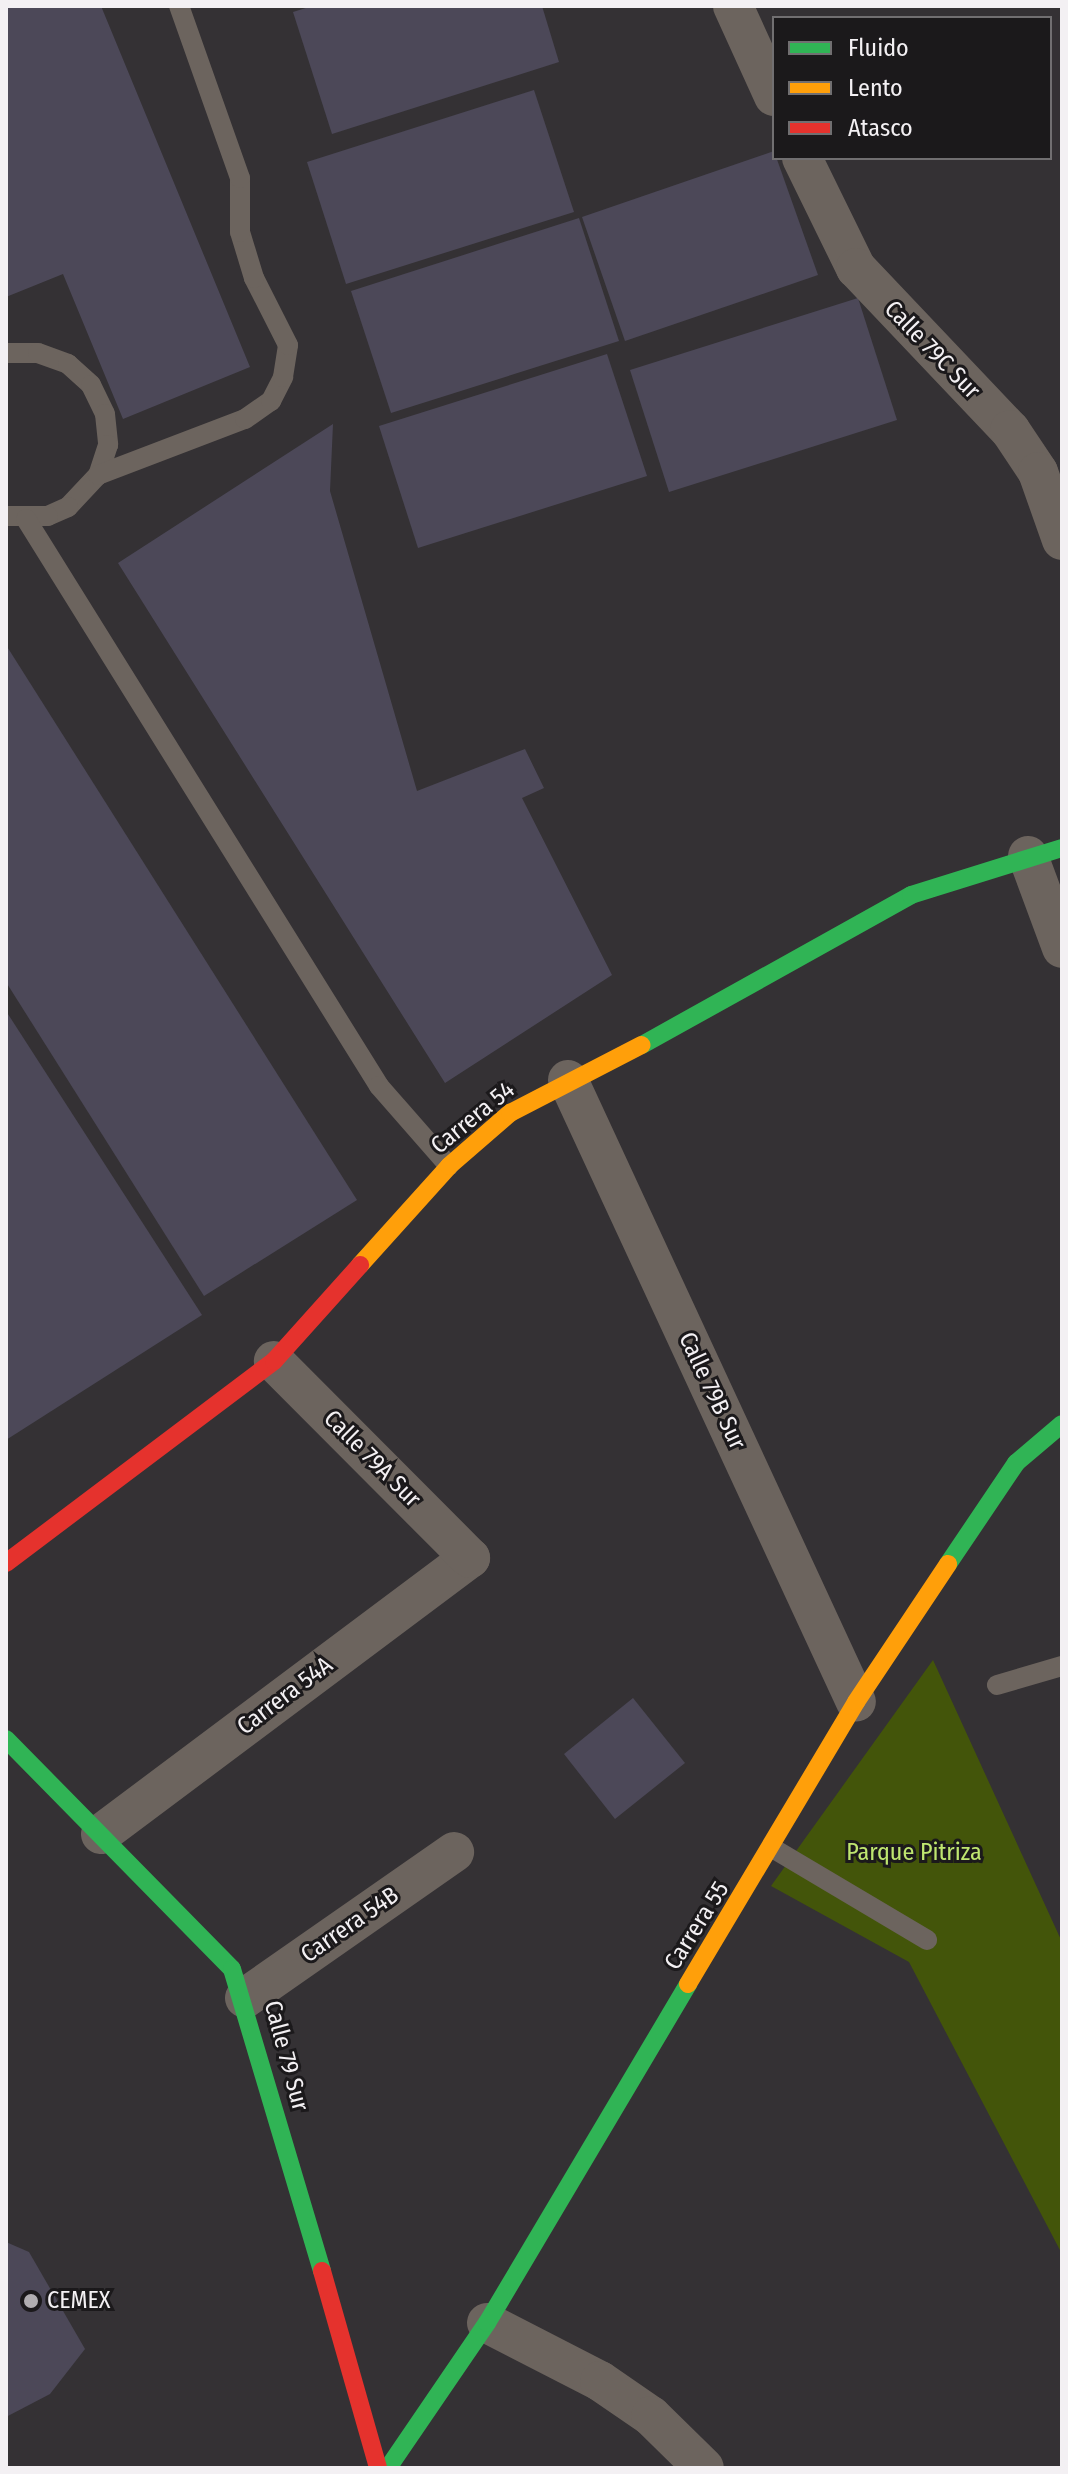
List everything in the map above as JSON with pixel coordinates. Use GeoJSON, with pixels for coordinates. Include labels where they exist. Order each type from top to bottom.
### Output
{"type":"FeatureCollection","features":[{"type":"Feature","properties":{"kind":"street"},"geometry":{"type":"LineString","coordinates":[[733,6],[772,92]]}},
{"type":"Feature","properties":{"kind":"street","name":"Calle 79C Sur"},"geometry":{"type":"LineString","coordinates":[[803,160],[856,268],[1010,430],[1031,461],[1062,540]]}},
{"type":"Feature","properties":{"kind":"street"},"geometry":{"type":"LineString","coordinates":[[1045,852],[1062,948]]}},
{"type":"Feature","properties":{"kind":"street","name":"Carrera 54"},"geometry":{"type":"LineString","coordinates":[[6,1563],[274,1361],[449,1166],[510,1113],[568,1080],[743,993],[911,895],[1045,852]]}},
{"type":"Feature","properties":{"kind":"street","name":"Calle 79B Sur"},"geometry":{"type":"LineString","coordinates":[[568,1080],[856,1702]]}},
{"type":"Feature","properties":{"kind":"street","name":"Calle 79A Sur"},"geometry":{"type":"LineString","coordinates":[[274,1361],[470,1558]]}},
{"type":"Feature","properties":{"kind":"street","name":"Carrera 55"},"geometry":{"type":"LineString","coordinates":[[388,2468],[487,2323],[774,1849],[856,1702],[1016,1463],[1062,1424]]}},
{"type":"Feature","properties":{"kind":"street","name":"Carrera 54A"},"geometry":{"type":"LineString","coordinates":[[101,1834],[470,1558]]}},
{"type":"Feature","properties":{"kind":"street","name":"Calle 79 Sur"},"geometry":{"type":"LineString","coordinates":[[6,1739],[208,1940],[245,1998],[378,2468]]}},
{"type":"Feature","properties":{"kind":"street","name":"Carrera 54B"},"geometry":{"type":"LineString","coordinates":[[245,1998],[454,1852]]}},
{"type":"Feature","properties":{"kind":"street"},"geometry":{"type":"LineString","coordinates":[[487,2323],[600,2381],[651,2416],[704,2468]]}},
{"type":"Feature","properties":{"kind":"lane"},"geometry":{"type":"LineString","coordinates":[[98,475],[245,419],[271,401],[283,377],[288,345],[254,278],[240,232],[240,178],[179,6]]}},
{"type":"Feature","properties":{"kind":"lane"},"geometry":{"type":"LineString","coordinates":[[6,353],[38,353],[68,364],[91,385],[105,414],[108,445],[98,475],[68,507],[16,517],[379,1086],[449,1166]]}},
{"type":"Feature","properties":{"kind":"lane"},"geometry":{"type":"LineString","coordinates":[[997,1685],[1062,1666]]}},
{"type":"Feature","properties":{"kind":"lane"},"geometry":{"type":"LineString","coordinates":[[774,1849],[927,1940]]}},
{"type":"Feature","properties":{"kind":"green space","name":"Parque Pitriza"},"geometry":{"type":"Polygon","coordinates":[[[933,1660],[1062,1942],[1062,2254],[909,1962],[771,1886],[933,1660]]]}},
{"type":"Feature","properties":{"kind":"building"},"geometry":{"type":"Polygon","coordinates":[[[6,6],[101,6],[250,367],[123,419],[63,274],[6,297],[6,6]]]}},
{"type":"Feature","properties":{"kind":"building"},"geometry":{"type":"Polygon","coordinates":[[[312,6],[542,6],[559,62],[332,134],[293,12],[312,6]]]}},
{"type":"Feature","properties":{"kind":"building"},"geometry":{"type":"Polygon","coordinates":[[[534,90],[574,212],[346,284],[307,162],[534,90]]]}},
{"type":"Feature","properties":{"kind":"building"},"geometry":{"type":"Polygon","coordinates":[[[772,152],[772,160],[777,160],[818,275],[625,341],[582,217],[772,152]]]}},
{"type":"Feature","properties":{"kind":"building"},"geometry":{"type":"Polygon","coordinates":[[[579,218],[619,341],[391,413],[351,291],[579,218]]]}},
{"type":"Feature","properties":{"kind":"building"},"geometry":{"type":"Polygon","coordinates":[[[858,298],[897,420],[669,492],[630,370],[858,298]]]}},
{"type":"Feature","properties":{"kind":"building"},"geometry":{"type":"Polygon","coordinates":[[[607,354],[647,476],[418,548],[379,426],[607,354]]]}},
{"type":"Feature","properties":{"kind":"building"},"geometry":{"type":"Polygon","coordinates":[[[333,424],[330,491],[417,791],[525,749],[544,788],[522,798],[612,975],[445,1083],[118,563],[333,424]]]}},
{"type":"Feature","properties":{"kind":"building"},"geometry":{"type":"Polygon","coordinates":[[[6,645],[357,1200],[204,1296],[6,982],[6,645]]]}},
{"type":"Feature","properties":{"kind":"building"},"geometry":{"type":"Polygon","coordinates":[[[6,1011],[202,1315],[6,1440],[6,1011]]]}},
{"type":"Feature","properties":{"kind":"building"},"geometry":{"type":"Polygon","coordinates":[[[633,1698],[685,1763],[615,1819],[564,1754],[633,1698]]]}},
{"type":"Feature","properties":{"kind":"building","name":"CEMEX"},"geometry":{"type":"Polygon","coordinates":[[[6,2242],[29,2252],[85,2349],[50,2394],[6,2417],[6,2242]]]}},
{"type":"Feature","properties":{"kind":"traffic: fast"},"geometry":{"type":"LineString","coordinates":[[642,1045],[911,895],[1062,848]]}},
{"type":"Feature","properties":{"kind":"traffic: fast"},"geometry":{"type":"LineString","coordinates":[[948,1564],[1016,1463],[1062,1424]]}},
{"type":"Feature","properties":{"kind":"traffic: fast"},"geometry":{"type":"LineString","coordinates":[[6,1739],[232,1969],[322,2271]]}},
{"type":"Feature","properties":{"kind":"traffic: fast"},"geometry":{"type":"LineString","coordinates":[[388,2468],[487,2323],[688,1984]]}},
{"type":"Feature","properties":{"kind":"traffic: slow"},"geometry":{"type":"LineString","coordinates":[[360,1265],[449,1166],[510,1113],[642,1045]]}},
{"type":"Feature","properties":{"kind":"traffic: slow"},"geometry":{"type":"LineString","coordinates":[[688,1984],[856,1702],[948,1564]]}},
{"type":"Feature","properties":{"kind":"traffic: jam"},"geometry":{"type":"LineString","coordinates":[[6,1563],[274,1361],[360,1265]]}},
{"type":"Feature","properties":{"kind":"traffic: jam"},"geometry":{"type":"LineString","coordinates":[[322,2271],[378,2468]]}},
{"type":"Feature","properties":{"kind":"place","name":"CEMEX"},"geometry":{"type":"Point","coordinates":[31,2301]}}]}
